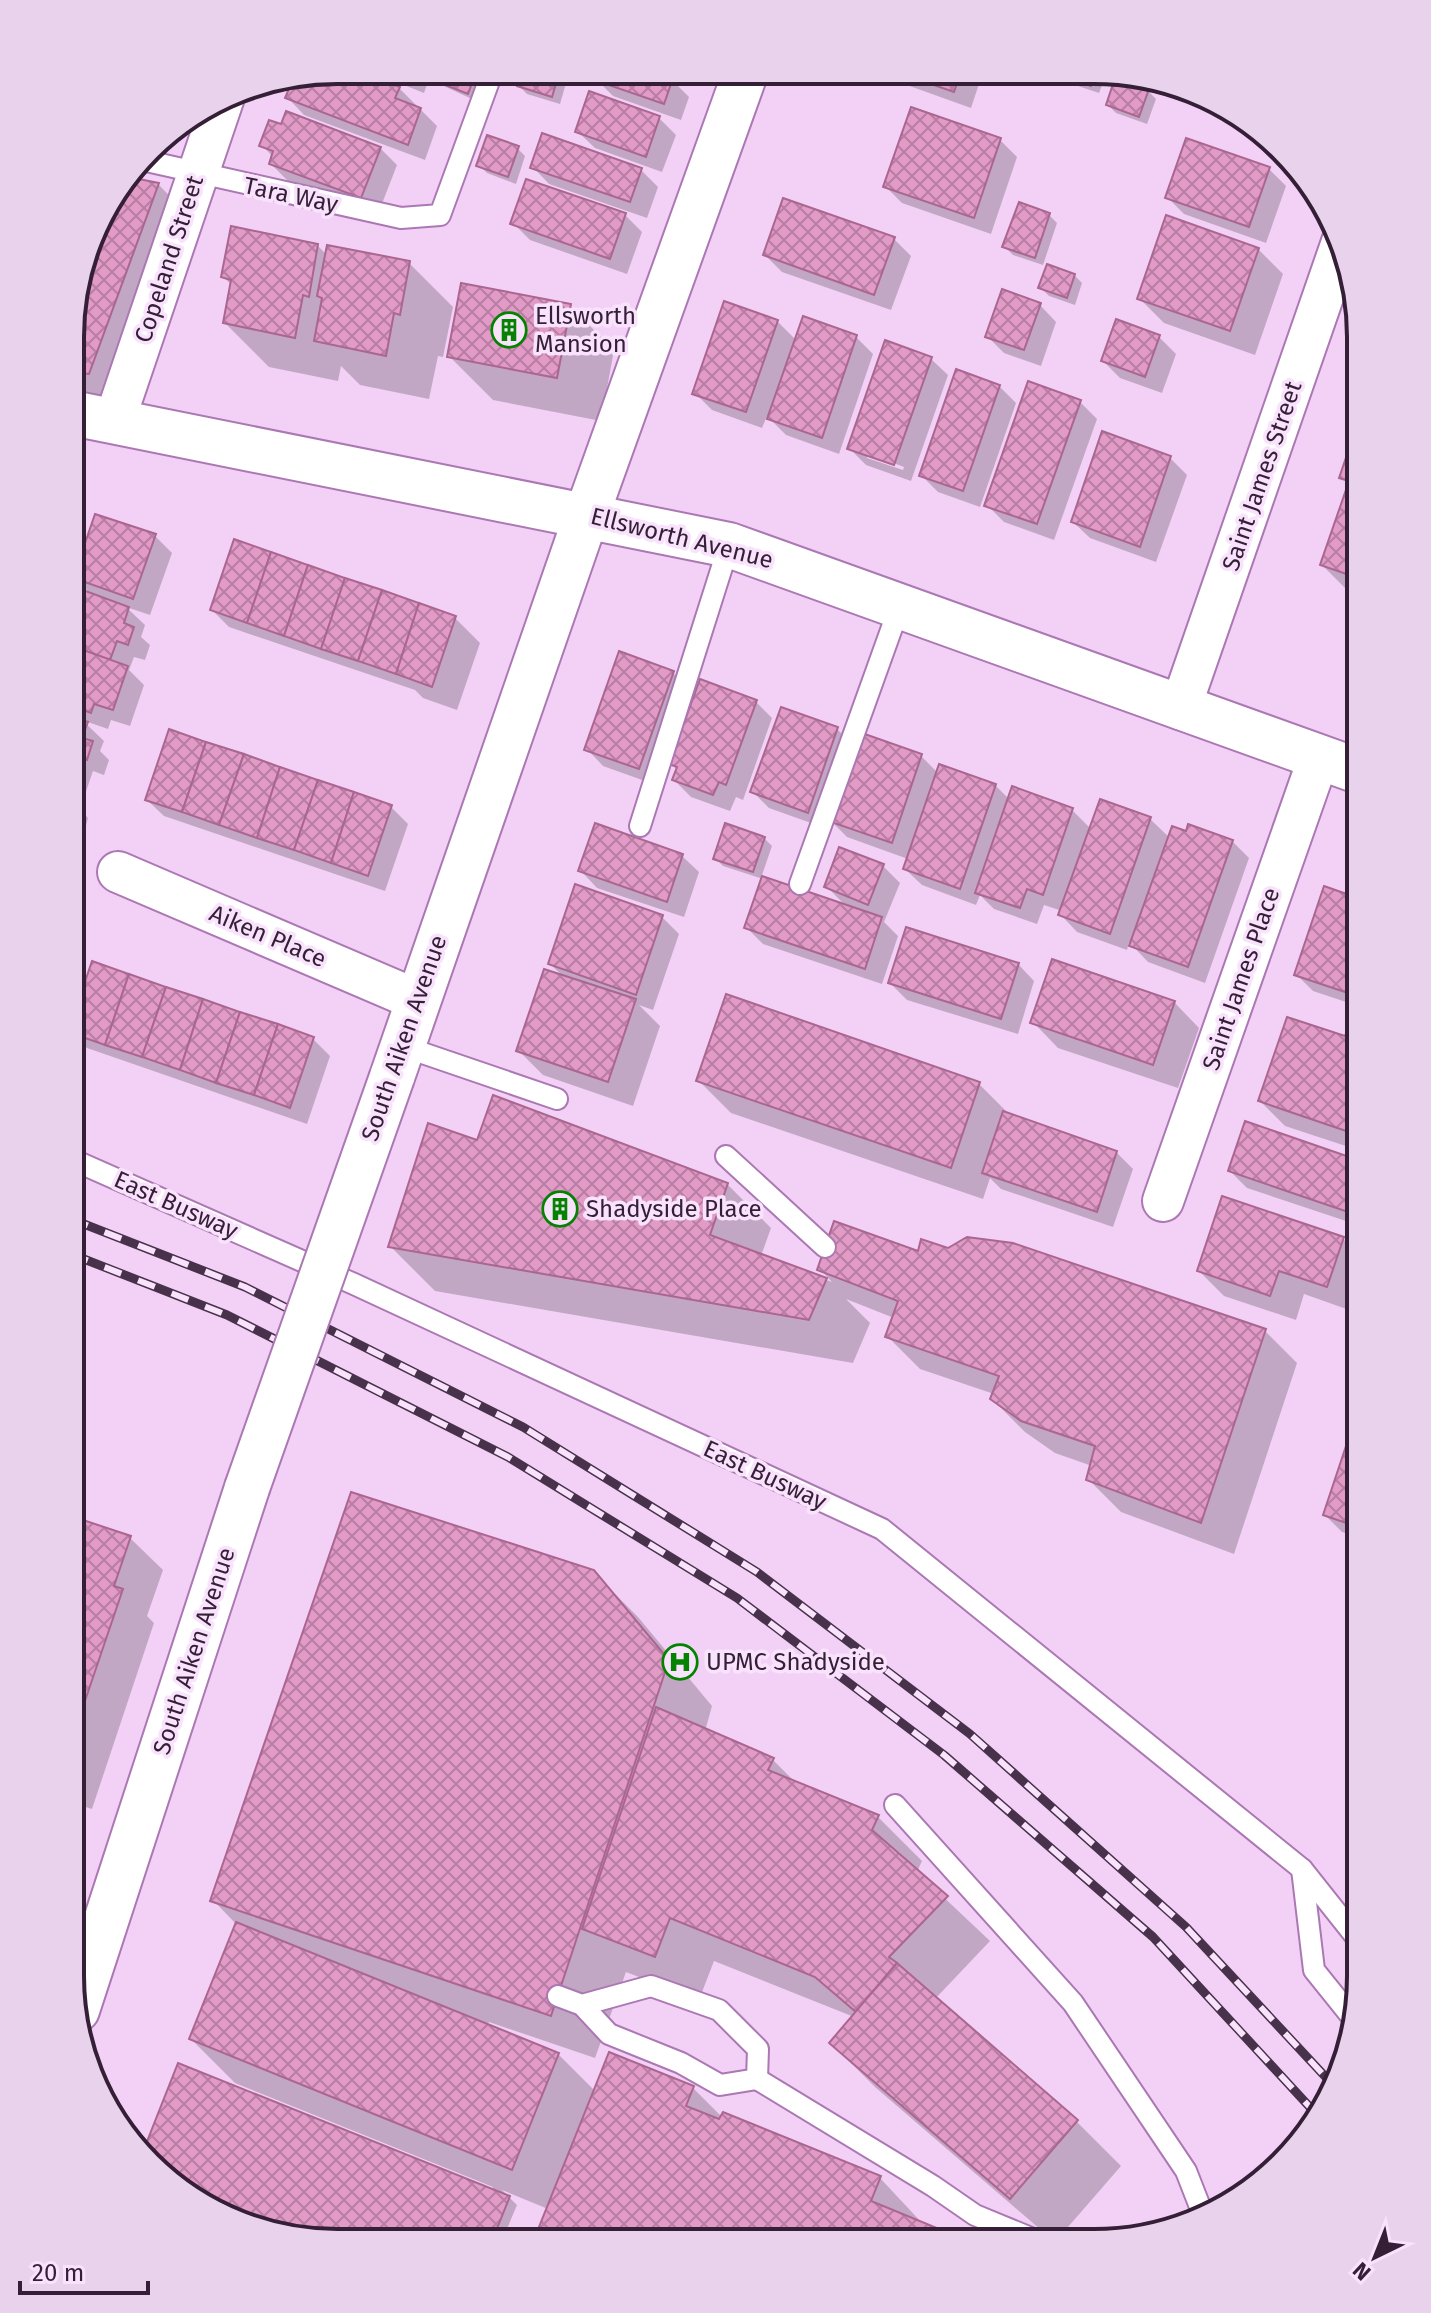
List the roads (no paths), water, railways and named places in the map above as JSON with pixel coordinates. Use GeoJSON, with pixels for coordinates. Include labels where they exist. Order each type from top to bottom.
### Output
{"type":"FeatureCollection","features":[{"type":"Feature","properties":{"kind":"main road","name":"South Aiken Avenue"},"geometry":{"type":"LineString","coordinates":[[85,1987],[247,1488],[587,514],[741,84]]}},
{"type":"Feature","properties":{"kind":"main road","name":"Ellsworth Avenue"},"geometry":{"type":"LineString","coordinates":[[84,416],[587,514],[729,545],[809,571],[899,608],[1347,767]]}},
{"type":"Feature","properties":{"kind":"street","name":"Copeland Street"},"geometry":{"type":"LineString","coordinates":[[114,422],[218,114]]}},
{"type":"Feature","properties":{"kind":"street","name":"Saint James Street"},"geometry":{"type":"LineString","coordinates":[[1180,709],[1335,261]]}},
{"type":"Feature","properties":{"kind":"street","name":"Saint James Place"},"geometry":{"type":"LineString","coordinates":[[1163,1201],[1319,757]]}},
{"type":"Feature","properties":{"kind":"street","name":"Aiken Place"},"geometry":{"type":"LineString","coordinates":[[118,872],[417,1000]]}},
{"type":"Feature","properties":{"kind":"lane","name":"Tara Way"},"geometry":{"type":"LineString","coordinates":[[154,163],[401,218],[440,215],[488,85]]}},
{"type":"Feature","properties":{"kind":"lane"},"geometry":{"type":"LineString","coordinates":[[640,826],[729,545]]}},
{"type":"Feature","properties":{"kind":"lane"},"geometry":{"type":"LineString","coordinates":[[800,884],[899,608]]}},
{"type":"Feature","properties":{"kind":"lane"},"geometry":{"type":"LineString","coordinates":[[397,1061],[557,1099]]}},
{"type":"Feature","properties":{"kind":"lane"},"geometry":{"type":"LineString","coordinates":[[726,1156],[825,1247]]}},
{"type":"Feature","properties":{"kind":"lane","name":"East Busway"},"geometry":{"type":"LineString","coordinates":[[84,1165],[354,1284],[882,1529],[1302,1869],[1346,1924]]}},
{"type":"Feature","properties":{"kind":"lane"},"geometry":{"type":"LineString","coordinates":[[895,1805],[1073,2003],[1186,2171],[1200,2206]]}},
{"type":"Feature","properties":{"kind":"lane"},"geometry":{"type":"LineString","coordinates":[[1302,1869],[1314,1970],[1344,2008]]}},
{"type":"Feature","properties":{"kind":"lane"},"geometry":{"type":"LineString","coordinates":[[582,2005],[651,1986],[719,2010],[758,2049],[757,2079]]}},
{"type":"Feature","properties":{"kind":"lane"},"geometry":{"type":"LineString","coordinates":[[558,1996],[582,2005],[609,2034],[681,2063],[720,2085],[757,2079],[975,2215],[1009,2229]]}},
{"type":"Feature","properties":{"kind":"railway"},"geometry":{"type":"LineString","coordinates":[[84,1224],[245,1287],[523,1427],[757,1572],[970,1734],[1186,1927],[1326,2077]]}},
{"type":"Feature","properties":{"kind":"railway"},"geometry":{"type":"LineString","coordinates":[[84,1259],[227,1315],[508,1457],[737,1598],[944,1755],[1153,1937],[1310,2107]]}},
{"type":"Feature","properties":{"kind":"place","name":"Ellsworth Mansion"},"geometry":{"type":"Point","coordinates":[509,330]}},
{"type":"Feature","properties":{"kind":"place","name":"Shadyside Place"},"geometry":{"type":"Point","coordinates":[560,1209]}},
{"type":"Feature","properties":{"kind":"place","name":"UPMC Shadyside"},"geometry":{"type":"Point","coordinates":[680,1662]}}]}
